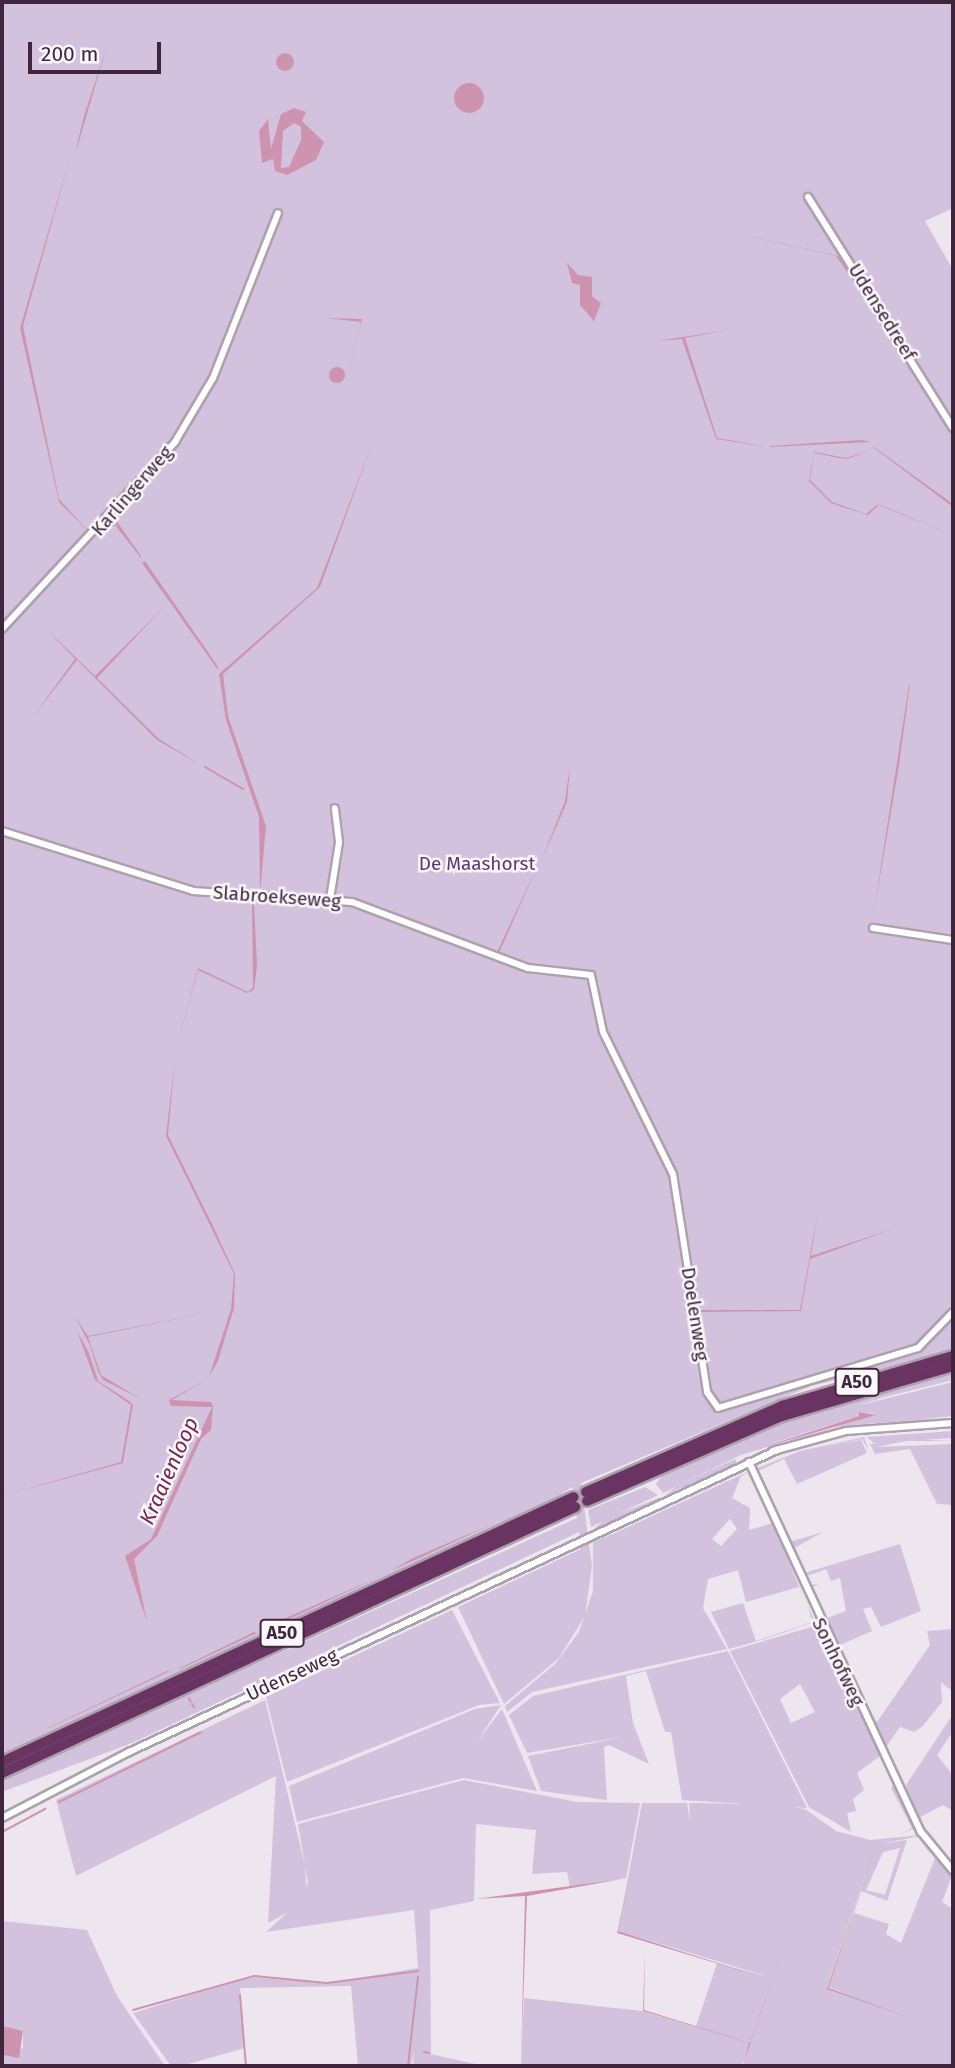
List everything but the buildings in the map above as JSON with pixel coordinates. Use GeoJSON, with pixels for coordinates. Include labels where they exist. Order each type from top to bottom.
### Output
{"type":"FeatureCollection","features":[{"type":"Feature","properties":{"kind":"highway","name":"A50"},"geometry":{"type":"LineString","coordinates":[[953,1356],[782,1406],[587,1497],[782,1416],[953,1366]]}},
{"type":"Feature","properties":{"kind":"highway","name":"A50"},"geometry":{"type":"LineString","coordinates":[[2,1762],[575,1502],[2,1773]]}},
{"type":"Feature","properties":{"kind":"street","name":"Udensedreef"},"geometry":{"type":"LineString","coordinates":[[808,197],[953,428]]}},
{"type":"Feature","properties":{"kind":"street","name":"Karlingerweg"},"geometry":{"type":"LineString","coordinates":[[2,629],[175,442],[213,378],[278,213]]}},
{"type":"Feature","properties":{"kind":"street"},"geometry":{"type":"LineString","coordinates":[[330,899],[339,842],[335,808]]}},
{"type":"Feature","properties":{"kind":"street","name":"Slabroekseweg"},"geometry":{"type":"LineString","coordinates":[[2,831],[201,892],[330,899],[534,970],[592,975]]}},
{"type":"Feature","properties":{"kind":"street"},"geometry":{"type":"LineString","coordinates":[[873,928],[953,940]]}},
{"type":"Feature","properties":{"kind":"street","name":"Doelenweg"},"geometry":{"type":"LineString","coordinates":[[592,975],[603,1032],[673,1174],[707,1392],[714,1406],[729,1409],[911,1351],[953,1312]]}},
{"type":"Feature","properties":{"kind":"street","name":"Udenseweg"},"geometry":{"type":"LineString","coordinates":[[2,1818],[584,1538],[777,1450],[846,1430],[953,1423]]}},
{"type":"Feature","properties":{"kind":"street","name":"Sonhofweg"},"geometry":{"type":"LineString","coordinates":[[749,1462],[818,1621],[939,1860],[953,1871]]}},
{"type":"Feature","properties":{"kind":"green space","name":"De Maashorst"},"geometry":{"type":"Polygon","coordinates":[[[2,2],[953,2],[953,208],[925,221],[953,270],[953,1352],[811,1386],[581,1483],[592,1566],[585,1616],[559,1658],[504,1704],[458,1607],[581,1549],[579,1532],[132,1743],[2,1792],[2,1779],[577,1518],[572,1487],[538,1509],[2,1756],[2,2]]]}},
{"type":"Feature","properties":{"kind":"green space"},"geometry":{"type":"Polygon","coordinates":[[[953,1371],[953,1380],[856,1406],[953,1382],[953,1416],[833,1427],[741,1455],[663,1493],[656,1484],[666,1470],[778,1423],[953,1371]],[[859,1412],[859,1416],[757,1448],[876,1414],[859,1412]]]}},
{"type":"Feature","properties":{"kind":"green space"},"geometry":{"type":"Polygon","coordinates":[[[953,1418],[946,1421],[861,1423],[885,1420],[953,1418]]]}},
{"type":"Feature","properties":{"kind":"green space"},"geometry":{"type":"Polygon","coordinates":[[[843,1426],[828,1432],[758,1454],[799,1437],[843,1426]]]}},
{"type":"Feature","properties":{"kind":"green space"},"geometry":{"type":"Polygon","coordinates":[[[953,1431],[953,1438],[874,1443],[867,1437],[953,1431]]]}},
{"type":"Feature","properties":{"kind":"green space"},"geometry":{"type":"Polygon","coordinates":[[[864,1437],[869,1451],[862,1439],[816,1448],[861,1440],[867,1453],[797,1484],[784,1459],[758,1471],[762,1489],[755,1469],[800,1451],[864,1437]]]}},
{"type":"Feature","properties":{"kind":"green space"},"geometry":{"type":"Polygon","coordinates":[[[910,1439],[953,1441],[906,1441],[876,1447],[953,1444],[953,1505],[937,1504],[910,1449],[875,1454],[870,1444],[910,1439]]]}},
{"type":"Feature","properties":{"kind":"green space"},"geometry":{"type":"Polygon","coordinates":[[[735,1459],[737,1464],[665,1495],[677,1486],[735,1459]]]}},
{"type":"Feature","properties":{"kind":"green space"},"geometry":{"type":"Polygon","coordinates":[[[740,1470],[741,1472],[592,1540],[592,1537],[740,1470]]]}},
{"type":"Feature","properties":{"kind":"green space"},"geometry":{"type":"Polygon","coordinates":[[[751,1471],[741,1476],[732,1498],[750,1508],[749,1530],[773,1523],[806,1603],[799,1587],[746,1602],[738,1570],[708,1579],[703,1608],[727,1649],[532,1692],[507,1712],[505,1706],[555,1664],[579,1632],[593,1591],[593,1542],[751,1471]],[[730,1519],[712,1539],[721,1546],[737,1529],[730,1519]]]}},
{"type":"Feature","properties":{"kind":"green space"},"geometry":{"type":"Polygon","coordinates":[[[645,1487],[658,1495],[591,1527],[588,1510],[645,1487]]]}},
{"type":"Feature","properties":{"kind":"green space"},"geometry":{"type":"Polygon","coordinates":[[[659,1498],[660,1500],[591,1532],[605,1519],[659,1498]]]}},
{"type":"Feature","properties":{"kind":"green space"},"geometry":{"type":"Polygon","coordinates":[[[823,1532],[791,1550],[801,1574],[900,1544],[921,1611],[881,1627],[871,1607],[863,1609],[872,1631],[833,1648],[807,1593],[821,1620],[846,1611],[840,1578],[831,1581],[826,1569],[807,1576],[808,1584],[819,1585],[805,1588],[786,1543],[823,1532]]]}},
{"type":"Feature","properties":{"kind":"green space"},"geometry":{"type":"Polygon","coordinates":[[[743,1603],[756,1641],[812,1622],[765,1639],[729,1649],[711,1612],[743,1603]]]}},
{"type":"Feature","properties":{"kind":"green space"},"geometry":{"type":"Polygon","coordinates":[[[452,1610],[500,1703],[479,1705],[287,1782],[266,1697],[452,1610]]]}},
{"type":"Feature","properties":{"kind":"green space"},"geometry":{"type":"Polygon","coordinates":[[[818,1625],[894,1780],[862,1717],[880,1756],[857,1773],[864,1790],[853,1799],[856,1811],[847,1813],[851,1832],[809,1807],[730,1651],[818,1625]],[[800,1684],[780,1699],[791,1723],[815,1712],[800,1684]]]}},
{"type":"Feature","properties":{"kind":"green space"},"geometry":{"type":"Polygon","coordinates":[[[953,1629],[953,1692],[941,1682],[942,1702],[923,1726],[914,1732],[900,1727],[884,1750],[865,1708],[877,1722],[930,1645],[927,1631],[953,1629]]]}},
{"type":"Feature","properties":{"kind":"green space"},"geometry":{"type":"Polygon","coordinates":[[[728,1651],[807,1808],[682,1800],[671,1732],[665,1732],[646,1671],[626,1676],[633,1723],[649,1764],[609,1745],[604,1747],[607,1800],[541,1791],[528,1756],[623,1737],[527,1753],[509,1715],[533,1696],[728,1651]]]}},
{"type":"Feature","properties":{"kind":"green space"},"geometry":{"type":"Polygon","coordinates":[[[265,1700],[305,1864],[298,1824],[464,1780],[577,1802],[640,1803],[626,1878],[570,1887],[567,1872],[532,1874],[536,1830],[476,1824],[474,1901],[430,1910],[431,2054],[484,2066],[413,2066],[414,2051],[411,2066],[358,2066],[351,1986],[240,1988],[245,2048],[181,2066],[171,2066],[133,2013],[249,1977],[329,1983],[418,1968],[414,1910],[266,1932],[287,1913],[268,1923],[276,1776],[76,1876],[56,1800],[265,1700]]]}},
{"type":"Feature","properties":{"kind":"green space"},"geometry":{"type":"Polygon","coordinates":[[[501,1705],[477,1742],[502,1709],[537,1791],[463,1778],[297,1822],[289,1786],[475,1709],[501,1705]]]}},
{"type":"Feature","properties":{"kind":"green space"},"geometry":{"type":"Polygon","coordinates":[[[953,1714],[953,1731],[937,1755],[953,1775],[953,1811],[943,1805],[917,1819],[906,1785],[953,1714]]]}},
{"type":"Feature","properties":{"kind":"green space"},"geometry":{"type":"Polygon","coordinates":[[[895,1783],[917,1827],[897,1836],[912,1828],[891,1788],[895,1783]]]}},
{"type":"Feature","properties":{"kind":"green space"},"geometry":{"type":"Polygon","coordinates":[[[642,1803],[687,1803],[690,1822],[689,1803],[773,1804],[805,1809],[836,1831],[870,1840],[921,1835],[931,1856],[919,1836],[881,1844],[907,1840],[887,1901],[861,1891],[866,1873],[827,1988],[862,2001],[829,1987],[854,1913],[889,1924],[886,1934],[901,1943],[935,1858],[953,1873],[942,1902],[953,1909],[953,2066],[743,2066],[819,1840],[742,2066],[521,2066],[524,1998],[642,2011],[702,2029],[696,2026],[717,1963],[769,1977],[618,1931],[642,1803]],[[900,1848],[883,1852],[866,1890],[885,1895],[900,1848]]]}},
{"type":"Feature","properties":{"kind":"green space"},"geometry":{"type":"Polygon","coordinates":[[[2,1921],[87,1930],[117,1996],[165,2066],[2,2066],[2,2055],[13,2057],[23,2047],[23,2033],[2,2026],[2,1921]]]}},
{"type":"Feature","properties":{"kind":"shaded area"},"geometry":{"type":"Polygon","coordinates":[[[107,46],[77,148],[76,149],[84,116],[107,46]]]}},
{"type":"Feature","properties":{"kind":"shaded area"},"geometry":{"type":"Polygon","coordinates":[[[281,53],[289,53],[294,62],[292,69],[281,71],[276,66],[276,58],[281,53]]]}},
{"type":"Feature","properties":{"kind":"shaded area"},"geometry":{"type":"Polygon","coordinates":[[[469,83],[480,87],[484,98],[480,109],[469,113],[458,109],[454,98],[458,87],[469,83]]]}},
{"type":"Feature","properties":{"kind":"shaded area"},"geometry":{"type":"Polygon","coordinates":[[[294,108],[306,112],[302,121],[324,142],[316,160],[287,175],[275,171],[273,159],[262,163],[259,131],[268,119],[271,149],[281,114],[294,108]],[[294,123],[283,131],[281,168],[289,167],[301,140],[301,127],[294,123]]]}},
{"type":"Feature","properties":{"kind":"shaded area"},"geometry":{"type":"Polygon","coordinates":[[[71,154],[23,326],[59,499],[90,533],[59,502],[20,328],[71,154]]]}},
{"type":"Feature","properties":{"kind":"shaded area"},"geometry":{"type":"Polygon","coordinates":[[[721,230],[838,256],[868,302],[836,256],[721,230]]]}},
{"type":"Feature","properties":{"kind":"shaded area"},"geometry":{"type":"Polygon","coordinates":[[[567,263],[578,275],[592,277],[592,296],[601,303],[594,321],[580,305],[580,285],[572,283],[567,263]]]}},
{"type":"Feature","properties":{"kind":"shaded area"},"geometry":{"type":"Polygon","coordinates":[[[326,318],[362,319],[345,387],[361,322],[326,318]]]}},
{"type":"Feature","properties":{"kind":"shaded area"},"geometry":{"type":"Polygon","coordinates":[[[729,330],[685,338],[717,438],[768,447],[716,439],[682,339],[657,341],[729,330]]]}},
{"type":"Feature","properties":{"kind":"shaded area"},"geometry":{"type":"Polygon","coordinates":[[[334,367],[340,367],[345,375],[343,381],[334,383],[329,378],[329,372],[334,367]]]}},
{"type":"Feature","properties":{"kind":"shaded area"},"geometry":{"type":"Polygon","coordinates":[[[374,439],[320,587],[223,674],[228,716],[266,826],[260,894],[259,817],[226,720],[219,674],[317,588],[374,439]]]}},
{"type":"Feature","properties":{"kind":"shaded area"},"geometry":{"type":"Polygon","coordinates":[[[861,440],[871,442],[769,447],[770,446],[861,440]]]}},
{"type":"Feature","properties":{"kind":"shaded area"},"geometry":{"type":"Polygon","coordinates":[[[874,448],[953,504],[953,507],[874,448]]]}},
{"type":"Feature","properties":{"kind":"shaded area"},"geometry":{"type":"Polygon","coordinates":[[[869,451],[847,459],[814,453],[810,480],[832,502],[866,514],[879,505],[868,515],[831,503],[809,481],[814,452],[846,458],[869,451]]]}},
{"type":"Feature","properties":{"kind":"shaded area"},"geometry":{"type":"Polygon","coordinates":[[[116,520],[141,558],[115,525],[96,539],[116,520]]]}},
{"type":"Feature","properties":{"kind":"shaded area"},"geometry":{"type":"Polygon","coordinates":[[[145,561],[217,665],[218,670],[142,563],[145,561]]]}},
{"type":"Feature","properties":{"kind":"shaded area"},"geometry":{"type":"Polygon","coordinates":[[[167,604],[97,678],[159,739],[201,765],[157,740],[77,660],[32,718],[75,659],[45,628],[95,676],[167,604]]]}},
{"type":"Feature","properties":{"kind":"shaded area"},"geometry":{"type":"Polygon","coordinates":[[[909,685],[899,765],[873,918],[909,685]]]}},
{"type":"Feature","properties":{"kind":"shaded area"},"geometry":{"type":"Polygon","coordinates":[[[570,765],[567,802],[541,862],[565,801],[570,765]]]}},
{"type":"Feature","properties":{"kind":"shaded area"},"geometry":{"type":"Polygon","coordinates":[[[538,865],[499,953],[544,969],[526,964],[424,925],[497,952],[538,865]]]}},
{"type":"Feature","properties":{"kind":"shaded area"},"geometry":{"type":"Polygon","coordinates":[[[263,898],[254,902],[257,966],[254,990],[247,993],[198,970],[175,1053],[198,968],[248,992],[253,987],[252,901],[263,898]]]}},
{"type":"Feature","properties":{"kind":"shaded area"},"geometry":{"type":"Polygon","coordinates":[[[175,1058],[168,1135],[235,1274],[234,1308],[218,1361],[209,1377],[231,1309],[234,1274],[166,1136],[175,1058]]]}},
{"type":"Feature","properties":{"kind":"shaded area"},"geometry":{"type":"Polygon","coordinates":[[[818,1212],[811,1256],[896,1228],[810,1259],[801,1311],[699,1312],[706,1361],[698,1310],[800,1310],[818,1212]]]}},
{"type":"Feature","properties":{"kind":"shaded area"},"geometry":{"type":"Polygon","coordinates":[[[222,1310],[88,1337],[101,1375],[139,1398],[103,1380],[98,1371],[90,1345],[75,1317],[88,1336],[222,1310]]]}},
{"type":"Feature","properties":{"kind":"shaded area"},"geometry":{"type":"Polygon","coordinates":[[[77,1331],[89,1353],[98,1381],[133,1405],[123,1463],[2,1496],[121,1462],[131,1405],[95,1380],[77,1331]]]}},
{"type":"Feature","properties":{"kind":"shaded area"},"geometry":{"type":"Polygon","coordinates":[[[206,1380],[172,1400],[211,1402],[213,1406],[211,1430],[201,1439],[157,1536],[134,1559],[147,1622],[125,1556],[151,1539],[212,1407],[171,1406],[169,1400],[206,1380]]]}},
{"type":"Feature","properties":{"kind":"shaded area"},"geometry":{"type":"Polygon","coordinates":[[[859,1412],[876,1415],[757,1449],[859,1416],[859,1412]]]}},
{"type":"Feature","properties":{"kind":"shaded area"},"geometry":{"type":"Polygon","coordinates":[[[492,1524],[424,1556],[392,1570],[411,1559],[492,1524]]]}},
{"type":"Feature","properties":{"kind":"shaded area"},"geometry":{"type":"Polygon","coordinates":[[[381,1576],[268,1629],[267,1628],[279,1621],[381,1576]]]}},
{"type":"Feature","properties":{"kind":"shaded area"},"geometry":{"type":"Polygon","coordinates":[[[254,1632],[257,1633],[180,1669],[180,1668],[254,1632]]]}},
{"type":"Feature","properties":{"kind":"shaded area"},"geometry":{"type":"Polygon","coordinates":[[[170,1671],[47,1729],[48,1728],[170,1671]]]}},
{"type":"Feature","properties":{"kind":"shaded area"},"geometry":{"type":"Polygon","coordinates":[[[819,1840],[743,2066],[749,2043],[643,2011],[645,1949],[644,2010],[750,2043],[819,1840]]]}},
{"type":"Feature","properties":{"kind":"shaded area"},"geometry":{"type":"Polygon","coordinates":[[[876,1846],[829,1988],[910,2018],[827,1989],[876,1846]]]}},
{"type":"Feature","properties":{"kind":"shaded area"},"geometry":{"type":"Polygon","coordinates":[[[622,1879],[527,1896],[521,2063],[525,1896],[476,1899],[622,1879]]]}},
{"type":"Feature","properties":{"kind":"shaded area"},"geometry":{"type":"Polygon","coordinates":[[[629,1879],[618,1931],[768,1979],[617,1933],[629,1879]]]}},
{"type":"Feature","properties":{"kind":"shaded area"},"geometry":{"type":"Polygon","coordinates":[[[2,2026],[23,2031],[19,2058],[2,2055],[2,2026]]]}},
{"type":"Feature","properties":{"kind":"waterway"},"geometry":{"type":"LineString","coordinates":[[205,767],[243,789]]}},
{"type":"Feature","properties":{"kind":"waterway"},"geometry":{"type":"LineString","coordinates":[[189,1698],[191,1702]]}},
{"type":"Feature","properties":{"kind":"waterway"},"geometry":{"type":"LineString","coordinates":[[59,1802],[201,1732]]}},
{"type":"Feature","properties":{"kind":"waterway"},"geometry":{"type":"LineString","coordinates":[[2,1832],[45,1809]]}},
{"type":"Feature","properties":{"kind":"waterway"},"geometry":{"type":"LineString","coordinates":[[133,2010],[254,1976],[327,1983],[418,1971]]}},
{"type":"Feature","properties":{"kind":"waterway"},"geometry":{"type":"LineString","coordinates":[[408,2066],[418,1977]]}},
{"type":"Feature","properties":{"kind":"waterway"},"geometry":{"type":"LineString","coordinates":[[240,1995],[246,2066]]}},
{"type":"Feature","properties":{"kind":"waterway"},"geometry":{"type":"LineString","coordinates":[[424,2052],[429,2053]]}},
{"type":"Feature","properties":{"kind":"water label","name":"Kraaienloop"},"geometry":{"type":"Point","coordinates":[169,1471]}}]}
